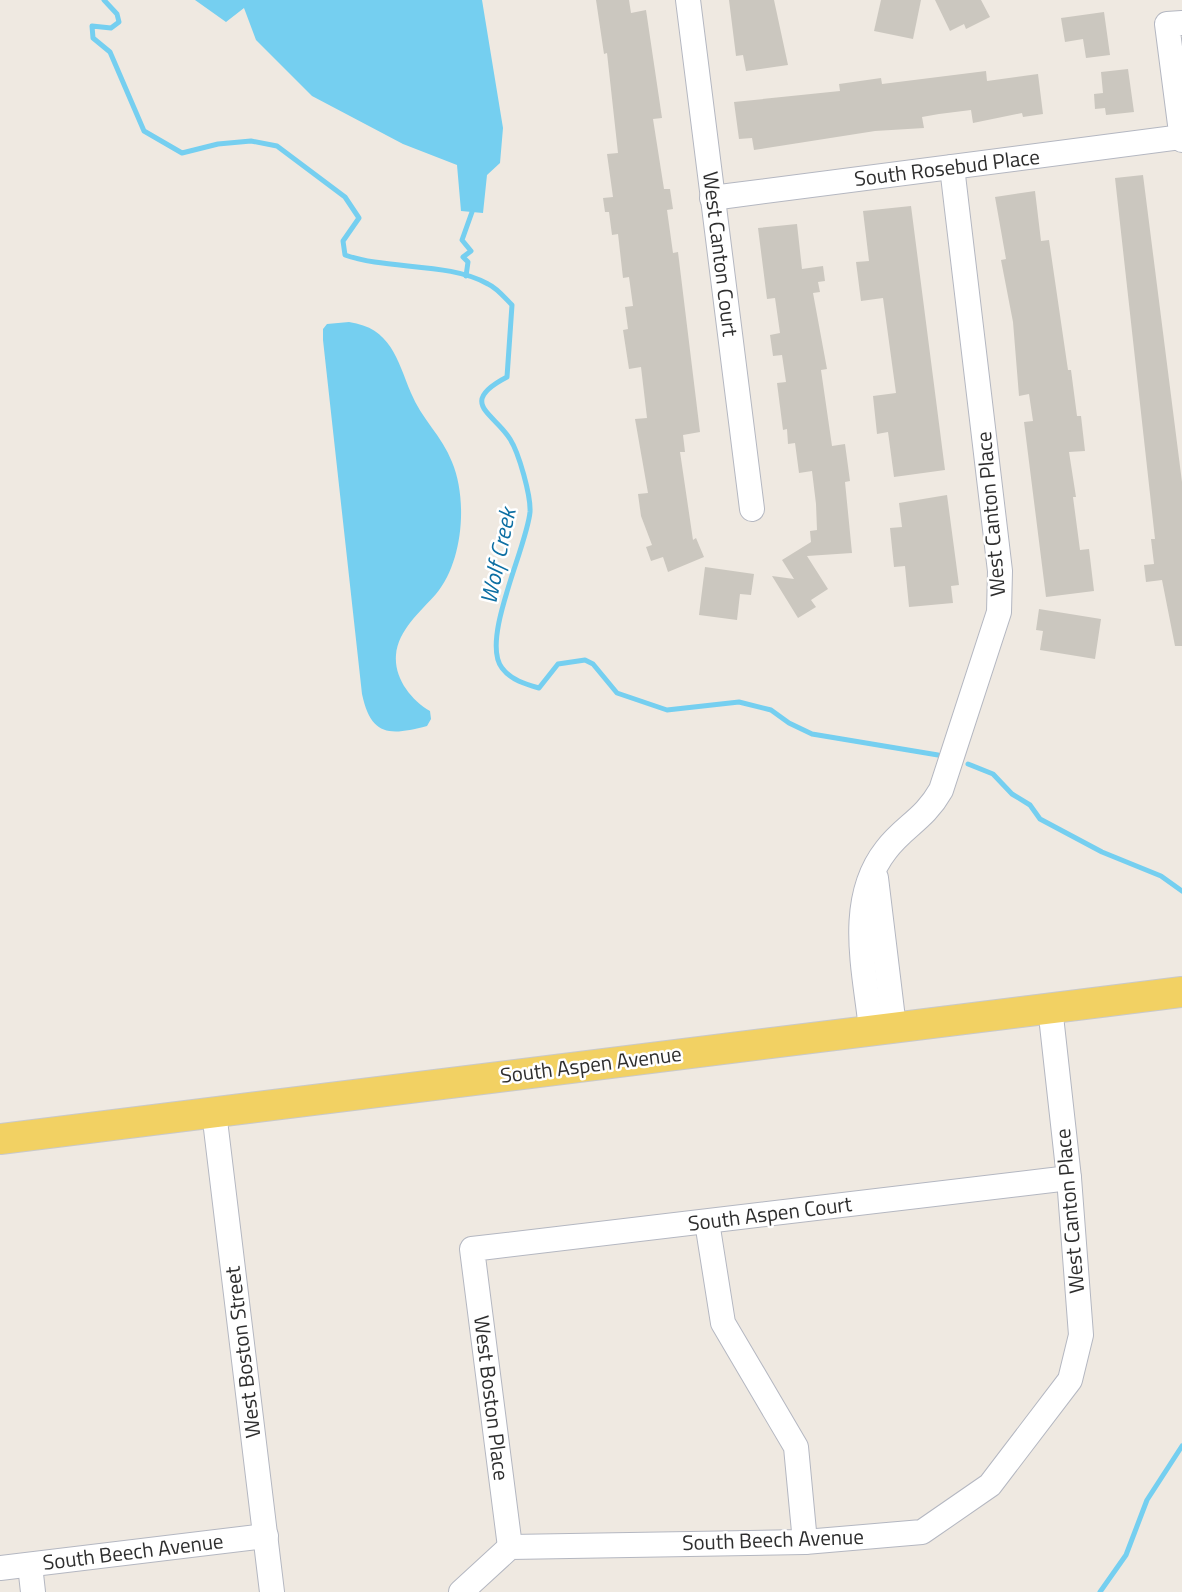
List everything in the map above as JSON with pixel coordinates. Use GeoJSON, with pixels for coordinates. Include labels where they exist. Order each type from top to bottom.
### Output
{"type":"FeatureCollection","features":[{"type":"Feature","properties":{"kind":"main road","name":"South Aspen Avenue"},"geometry":{"type":"LineString","coordinates":[[0,1139],[1182,992]]}},
{"type":"Feature","properties":{"kind":"street","name":"West Canton Court"},"geometry":{"type":"LineString","coordinates":[[688,0],[751,509]]}},
{"type":"Feature","properties":{"kind":"street"},"geometry":{"type":"LineString","coordinates":[[1174,24],[1182,139]]}},
{"type":"Feature","properties":{"kind":"street","name":"South Rosebud Place"},"geometry":{"type":"LineString","coordinates":[[712,198],[1182,139]]}},
{"type":"Feature","properties":{"kind":"street","name":"West Canton Place"},"geometry":{"type":"LineString","coordinates":[[883,1028],[875,870],[888,846],[930,810],[941,790],[999,612],[999,572],[952,167]]}},
{"type":"Feature","properties":{"kind":"street","name":"West Canton Place"},"geometry":{"type":"LineString","coordinates":[[1050,1007],[1069,1178],[1081,1335],[1070,1380],[1051,1409]]}},
{"type":"Feature","properties":{"kind":"street","name":"West Boston Street"},"geometry":{"type":"LineString","coordinates":[[214,1112],[272,1592]]}},
{"type":"Feature","properties":{"kind":"street","name":"South Aspen Court"},"geometry":{"type":"LineString","coordinates":[[472,1249],[1069,1178]]}},
{"type":"Feature","properties":{"kind":"street"},"geometry":{"type":"LineString","coordinates":[[707,1222],[723,1322],[796,1447],[805,1542]]}},
{"type":"Feature","properties":{"kind":"street","name":"West Boston Place"},"geometry":{"type":"LineString","coordinates":[[472,1249],[510,1547]]}},
{"type":"Feature","properties":{"kind":"street","name":"South Beech Avenue"},"geometry":{"type":"LineString","coordinates":[[510,1547],[805,1542],[922,1532],[990,1485],[1051,1409]]}},
{"type":"Feature","properties":{"kind":"street","name":"South Beech Avenue"},"geometry":{"type":"LineString","coordinates":[[0,1569],[266,1536]]}},
{"type":"Feature","properties":{"kind":"street"},"geometry":{"type":"LineString","coordinates":[[461,1592],[510,1547]]}},
{"type":"Feature","properties":{"kind":"street"},"geometry":{"type":"LineString","coordinates":[[30,1565],[33,1592]]}},
{"type":"Feature","properties":{"kind":"water"},"geometry":{"type":"Polygon","coordinates":[[[195,0],[482,0],[503,128],[500,163],[487,175],[483,213],[461,211],[457,165],[403,144],[312,96],[256,40],[244,8],[226,22],[195,0]]]}},
{"type":"Feature","properties":{"kind":"water"},"geometry":{"type":"Polygon","coordinates":[[[349,322],[374,331],[390,347],[415,402],[448,453],[460,494],[460,530],[452,565],[436,594],[417,614],[401,637],[396,655],[398,672],[405,688],[416,701],[430,711],[431,719],[427,726],[402,731],[384,730],[377,725],[366,708],[362,694],[323,340],[323,329],[327,324],[349,322]]]}},
{"type":"Feature","properties":{"kind":"building"},"geometry":{"type":"Polygon","coordinates":[[[596,0],[629,0],[631,13],[646,10],[662,118],[653,119],[664,189],[670,189],[673,209],[667,210],[673,253],[678,252],[700,432],[683,435],[685,452],[680,452],[693,540],[696,538],[704,557],[668,572],[663,557],[651,561],[646,547],[652,545],[641,516],[638,494],[648,493],[635,419],[647,418],[641,367],[629,369],[623,330],[628,329],[625,307],[633,306],[629,277],[623,278],[618,234],[612,235],[609,212],[605,212],[603,198],[613,197],[607,154],[618,153],[607,53],[604,54],[596,0]]]}},
{"type":"Feature","properties":{"kind":"building"},"geometry":{"type":"Polygon","coordinates":[[[729,0],[774,0],[788,65],[746,71],[743,55],[736,56],[729,0]]]}},
{"type":"Feature","properties":{"kind":"building"},"geometry":{"type":"Polygon","coordinates":[[[881,0],[921,0],[913,39],[874,31],[881,0]]]}},
{"type":"Feature","properties":{"kind":"building"},"geometry":{"type":"Polygon","coordinates":[[[935,0],[981,0],[990,17],[966,29],[964,24],[950,31],[935,0]]]}},
{"type":"Feature","properties":{"kind":"building"},"geometry":{"type":"Polygon","coordinates":[[[1104,12],[1110,55],[1086,58],[1083,39],[1065,42],[1061,18],[1104,12]]]}},
{"type":"Feature","properties":{"kind":"building"},"geometry":{"type":"Polygon","coordinates":[[[1128,69],[1134,112],[1106,115],[1105,108],[1095,109],[1094,94],[1103,93],[1101,72],[1128,69]]]}},
{"type":"Feature","properties":{"kind":"building"},"geometry":{"type":"Polygon","coordinates":[[[986,71],[987,81],[1038,74],[1043,114],[1023,117],[1022,113],[973,123],[971,110],[922,117],[924,128],[875,131],[754,150],[752,138],[739,139],[734,102],[840,91],[839,84],[881,78],[882,84],[986,71]]]}},
{"type":"Feature","properties":{"kind":"building"},"geometry":{"type":"Polygon","coordinates":[[[1143,175],[1182,482],[1182,646],[1175,646],[1162,580],[1146,582],[1144,565],[1154,564],[1151,539],[1155,539],[1115,178],[1143,175]]]}},
{"type":"Feature","properties":{"kind":"building"},"geometry":{"type":"Polygon","coordinates":[[[1035,191],[1041,241],[1049,240],[1068,370],[1071,370],[1077,416],[1081,416],[1085,451],[1069,452],[1080,550],[1089,549],[1094,591],[1046,597],[1024,422],[1033,421],[1029,394],[1019,396],[1013,322],[1001,260],[1006,259],[995,197],[1035,191]]]}},
{"type":"Feature","properties":{"kind":"building"},"geometry":{"type":"Polygon","coordinates":[[[911,206],[945,470],[894,477],[888,432],[877,434],[873,396],[896,393],[883,298],[861,301],[856,262],[869,261],[863,211],[911,206]]]}},
{"type":"Feature","properties":{"kind":"building"},"geometry":{"type":"Polygon","coordinates":[[[797,224],[802,269],[823,266],[825,281],[818,282],[820,292],[813,293],[827,369],[821,370],[832,446],[845,444],[850,481],[845,482],[852,553],[807,556],[828,589],[811,600],[816,607],[798,618],[772,576],[794,579],[782,560],[811,542],[810,531],[817,530],[816,504],[812,471],[799,473],[795,443],[788,444],[787,429],[783,430],[777,383],[786,382],[782,355],[773,356],[770,335],[780,333],[775,298],[767,299],[758,228],[797,224]]]}},
{"type":"Feature","properties":{"kind":"building"},"geometry":{"type":"Polygon","coordinates":[[[947,495],[959,585],[951,586],[953,603],[909,607],[905,566],[894,567],[890,528],[902,527],[899,503],[947,495]]]}},
{"type":"Feature","properties":{"kind":"building"},"geometry":{"type":"Polygon","coordinates":[[[705,567],[754,574],[751,595],[740,594],[737,620],[699,615],[705,567]]]}},
{"type":"Feature","properties":{"kind":"building"},"geometry":{"type":"Polygon","coordinates":[[[1039,609],[1101,619],[1095,659],[1040,650],[1043,631],[1036,630],[1039,609]]]}},
{"type":"Feature","properties":{"kind":"waterway","name":"Wolf Creek"},"geometry":{"type":"LineString","coordinates":[[104,0],[117,14],[119,22],[111,28],[92,26],[93,38],[110,52],[144,131],[182,153],[218,144],[251,141],[277,146],[345,197],[359,218],[343,241],[345,255],[361,260],[437,269],[473,277],[495,288],[512,305],[507,377],[492,386],[484,394],[482,401],[489,415],[510,439],[517,454],[530,505],[527,528],[500,616],[497,637],[497,655],[502,668],[510,676],[539,688],[558,664],[585,660],[593,664],[617,693],[667,710],[739,702],[771,710],[789,723],[812,734],[938,755]]}},
{"type":"Feature","properties":{"kind":"waterway"},"geometry":{"type":"LineString","coordinates":[[466,276],[468,262],[463,257],[471,251],[462,240],[472,212]]}},
{"type":"Feature","properties":{"kind":"waterway"},"geometry":{"type":"LineString","coordinates":[[968,764],[993,774],[1012,794],[1030,805],[1040,819],[1102,852],[1161,876],[1182,891]]}},
{"type":"Feature","properties":{"kind":"waterway"},"geometry":{"type":"LineString","coordinates":[[1100,1592],[1126,1555],[1147,1500],[1182,1446]]}}]}
